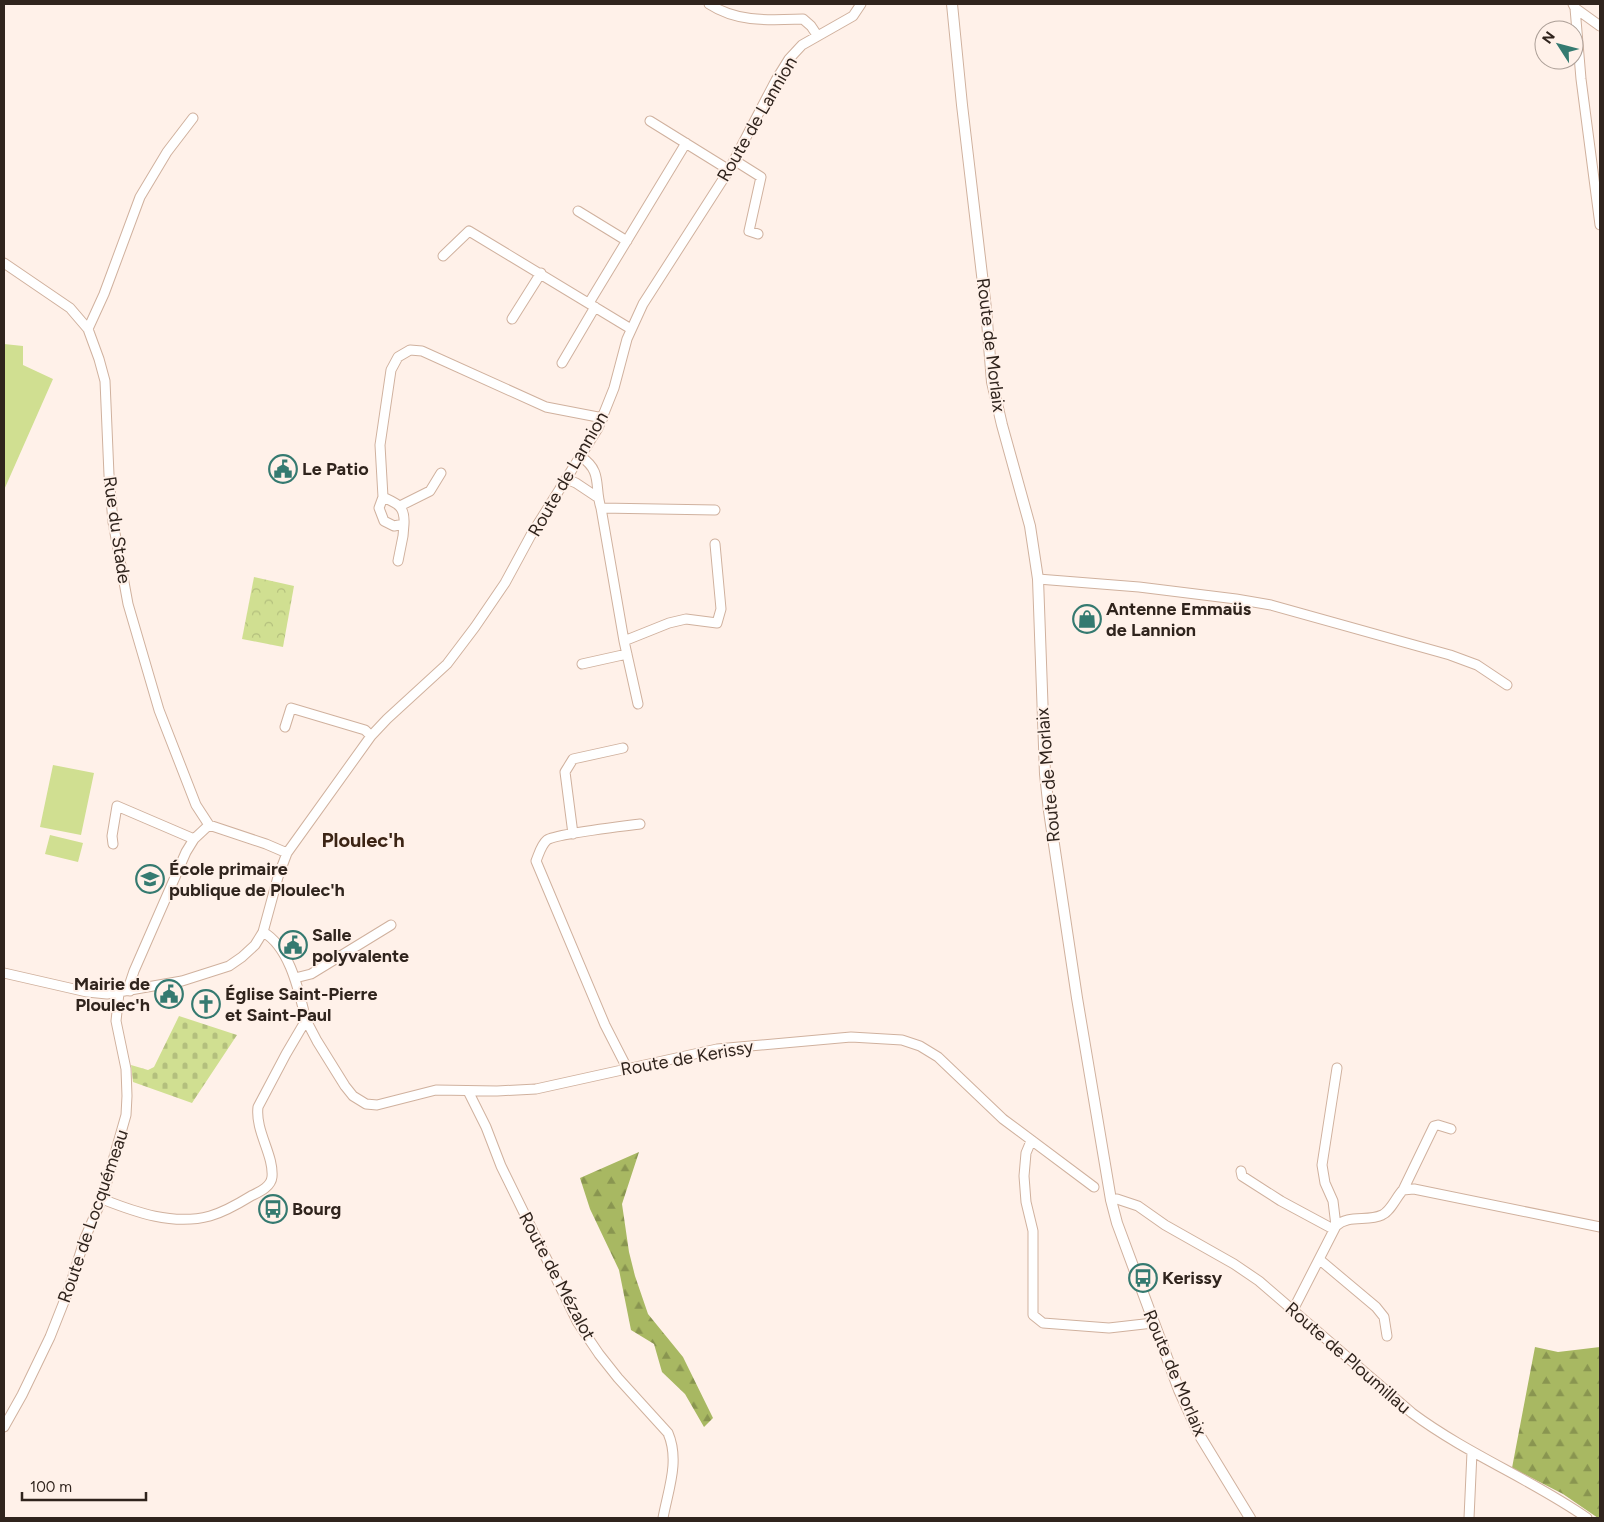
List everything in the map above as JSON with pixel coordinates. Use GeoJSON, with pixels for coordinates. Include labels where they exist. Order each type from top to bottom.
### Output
{"type":"FeatureCollection","features":[{"type":"Feature","properties":{"kind":"main road","name":"Route de Morlaix"},"geometry":{"type":"LineString","coordinates":[[952,4],[986,309],[992,382],[1030,526],[1038,578],[1045,774],[1049,811],[1077,998],[1111,1200],[1117,1223],[1179,1390],[1200,1436],[1250,1518]]}},
{"type":"Feature","properties":{"kind":"street"},"geometry":{"type":"LineString","coordinates":[[709,4],[719,11],[741,18],[757,20],[803,19],[811,26],[817,36]]}},
{"type":"Feature","properties":{"kind":"street","name":"Route de Lannion"},"geometry":{"type":"LineString","coordinates":[[263,932],[286,853],[371,736],[442,669],[460,648],[505,583],[531,535],[581,457],[603,418],[631,329],[643,304],[729,170],[789,59],[802,45],[853,16],[861,4]]}},
{"type":"Feature","properties":{"kind":"street"},"geometry":{"type":"LineString","coordinates":[[1574,6],[1600,26]]}},
{"type":"Feature","properties":{"kind":"street"},"geometry":{"type":"LineString","coordinates":[[1574,6],[1581,79],[1600,225]]}},
{"type":"Feature","properties":{"kind":"street"},"geometry":{"type":"LineString","coordinates":[[88,329],[104,294],[140,197],[192,118]]}},
{"type":"Feature","properties":{"kind":"street"},"geometry":{"type":"LineString","coordinates":[[650,121],[729,170]]}},
{"type":"Feature","properties":{"kind":"street"},"geometry":{"type":"LineString","coordinates":[[562,363],[627,241],[686,143]]}},
{"type":"Feature","properties":{"kind":"street"},"geometry":{"type":"LineString","coordinates":[[734,160],[761,177],[749,231],[758,234]]}},
{"type":"Feature","properties":{"kind":"street"},"geometry":{"type":"LineString","coordinates":[[578,211],[627,241]]}},
{"type":"Feature","properties":{"kind":"street"},"geometry":{"type":"LineString","coordinates":[[443,256],[469,232],[514,257],[631,329]]}},
{"type":"Feature","properties":{"kind":"street","name":"Rue du Stade"},"geometry":{"type":"LineString","coordinates":[[4,263],[70,308],[88,329],[105,380],[108,475],[113,522],[128,604],[158,710],[196,805],[209,825]]}},
{"type":"Feature","properties":{"kind":"street"},"geometry":{"type":"LineString","coordinates":[[512,319],[540,274]]}},
{"type":"Feature","properties":{"kind":"street"},"geometry":{"type":"LineString","coordinates":[[404,524],[394,526],[384,520],[379,508],[383,498],[380,445],[391,370],[398,357],[410,350],[422,351],[546,407],[603,418]]}},
{"type":"Feature","properties":{"kind":"street"},"geometry":{"type":"LineString","coordinates":[[581,457],[590,462],[595,470],[598,485],[597,497],[601,508],[624,641],[638,704]]}},
{"type":"Feature","properties":{"kind":"street"},"geometry":{"type":"LineString","coordinates":[[400,506],[430,491],[441,473]]}},
{"type":"Feature","properties":{"kind":"street"},"geometry":{"type":"LineString","coordinates":[[566,479],[576,483],[597,497]]}},
{"type":"Feature","properties":{"kind":"street"},"geometry":{"type":"LineString","coordinates":[[383,498],[400,506],[404,515],[403,536],[398,561]]}},
{"type":"Feature","properties":{"kind":"street"},"geometry":{"type":"LineString","coordinates":[[601,508],[715,510]]}},
{"type":"Feature","properties":{"kind":"street"},"geometry":{"type":"LineString","coordinates":[[624,641],[686,618],[717,623],[720,609],[715,544]]}},
{"type":"Feature","properties":{"kind":"street"},"geometry":{"type":"LineString","coordinates":[[1038,578],[1204,594],[1271,605],[1450,655],[1477,665],[1507,685]]}},
{"type":"Feature","properties":{"kind":"street"},"geometry":{"type":"LineString","coordinates":[[582,664],[627,654]]}},
{"type":"Feature","properties":{"kind":"street"},"geometry":{"type":"LineString","coordinates":[[285,727],[291,708],[365,730],[371,736]]}},
{"type":"Feature","properties":{"kind":"street"},"geometry":{"type":"LineString","coordinates":[[573,834],[565,772],[573,759],[623,748]]}},
{"type":"Feature","properties":{"kind":"street"},"geometry":{"type":"LineString","coordinates":[[113,844],[112,836],[117,806],[194,839]]}},
{"type":"Feature","properties":{"kind":"street"},"geometry":{"type":"LineString","coordinates":[[627,1068],[605,1025],[536,861],[541,847],[548,840],[573,834],[640,824]]}},
{"type":"Feature","properties":{"kind":"street"},"geometry":{"type":"LineString","coordinates":[[130,991],[130,983],[147,939],[186,852],[194,839],[209,825],[266,844],[286,853]]}},
{"type":"Feature","properties":{"kind":"street"},"geometry":{"type":"LineString","coordinates":[[295,978],[311,974],[391,925]]}},
{"type":"Feature","properties":{"kind":"street"},"geometry":{"type":"LineString","coordinates":[[4,974],[87,992],[119,993],[182,982],[229,966],[255,945],[263,932]]}},
{"type":"Feature","properties":{"kind":"street","name":"Route de Kerissy"},"geometry":{"type":"LineString","coordinates":[[263,932],[268,934],[281,949],[295,978],[306,1020],[317,1041],[345,1086],[353,1096],[366,1104],[377,1106],[436,1090],[497,1091],[536,1089],[717,1049],[851,1037],[902,1040],[920,1046],[938,1057],[1003,1119],[1094,1187]]}},
{"type":"Feature","properties":{"kind":"street","name":"Route de Locquémeau"},"geometry":{"type":"LineString","coordinates":[[4,1427],[50,1337],[69,1290],[85,1238],[102,1199],[126,1115],[126,1069],[116,1021],[119,993]]}},
{"type":"Feature","properties":{"kind":"street"},"geometry":{"type":"LineString","coordinates":[[102,1199],[138,1213],[166,1218],[209,1217],[230,1208],[268,1186],[272,1179],[272,1168],[257,1116],[258,1106],[306,1020]]}},
{"type":"Feature","properties":{"kind":"street"},"geometry":{"type":"LineString","coordinates":[[1335,1228],[1333,1201],[1325,1183],[1322,1165],[1337,1068]]}},
{"type":"Feature","properties":{"kind":"street","name":"Route de Mézalot"},"geometry":{"type":"LineString","coordinates":[[468,1090],[486,1127],[501,1166],[578,1323],[618,1378],[668,1433],[673,1445],[674,1463],[663,1518]]}},
{"type":"Feature","properties":{"kind":"street"},"geometry":{"type":"LineString","coordinates":[[1293,1310],[1335,1228],[1345,1220],[1375,1218],[1386,1213],[1403,1190],[1434,1126],[1438,1125],[1451,1130]]}},
{"type":"Feature","properties":{"kind":"street"},"geometry":{"type":"LineString","coordinates":[[1031,1141],[1026,1153],[1024,1176],[1026,1202],[1033,1231],[1034,1315],[1043,1323],[1109,1328],[1153,1323]]}},
{"type":"Feature","properties":{"kind":"street"},"geometry":{"type":"LineString","coordinates":[[1241,1171],[1242,1176],[1281,1201],[1335,1228]]}},
{"type":"Feature","properties":{"kind":"street"},"geometry":{"type":"LineString","coordinates":[[1403,1190],[1414,1189],[1600,1227]]}},
{"type":"Feature","properties":{"kind":"street","name":"Route de Ploumillau"},"geometry":{"type":"LineString","coordinates":[[1111,1200],[1117,1199],[1138,1206],[1165,1225],[1234,1264],[1259,1281],[1412,1413],[1452,1441],[1558,1498],[1587,1518]]}},
{"type":"Feature","properties":{"kind":"street"},"geometry":{"type":"LineString","coordinates":[[1320,1260],[1376,1307],[1384,1317],[1387,1336]]}},
{"type":"Feature","properties":{"kind":"street"},"geometry":{"type":"LineString","coordinates":[[1469,1518],[1472,1452]]}},
{"type":"Feature","properties":{"kind":"green space"},"geometry":{"type":"Polygon","coordinates":[[[4,344],[23,346],[23,365],[53,379],[4,490],[4,344]]]}},
{"type":"Feature","properties":{"kind":"green space"},"geometry":{"type":"Polygon","coordinates":[[[254,577],[294,586],[283,647],[242,639],[254,577]]]}},
{"type":"Feature","properties":{"kind":"green space"},"geometry":{"type":"Polygon","coordinates":[[[53,765],[94,773],[81,835],[40,827],[53,765]]]}},
{"type":"Feature","properties":{"kind":"green space"},"geometry":{"type":"Polygon","coordinates":[[[50,835],[83,843],[78,862],[45,854],[50,835]]]}},
{"type":"Feature","properties":{"kind":"green space"},"geometry":{"type":"Polygon","coordinates":[[[179,1016],[237,1035],[192,1103],[133,1082],[131,1065],[148,1070],[154,1067],[179,1016]]]}},
{"type":"Feature","properties":{"kind":"green space"},"geometry":{"type":"Polygon","coordinates":[[[639,1152],[622,1204],[629,1252],[648,1314],[683,1357],[713,1418],[704,1427],[685,1394],[662,1372],[654,1344],[631,1330],[619,1270],[590,1209],[580,1178],[639,1152]]]}},
{"type":"Feature","properties":{"kind":"green space"},"geometry":{"type":"Polygon","coordinates":[[[1535,1347],[1558,1352],[1600,1347],[1600,1518],[1563,1494],[1512,1468],[1535,1347]]]}},
{"type":"Feature","properties":{"kind":"place","name":"Le Patio"},"geometry":{"type":"Point","coordinates":[283,469]}},
{"type":"Feature","properties":{"kind":"place","name":"Antenne Emmaüs de Lannion"},"geometry":{"type":"Point","coordinates":[1087,619]}},
{"type":"Feature","properties":{"kind":"place","name":"École primaire publique de Ploulec'h"},"geometry":{"type":"Point","coordinates":[150,879]}},
{"type":"Feature","properties":{"kind":"place","name":"Salle polyvalente"},"geometry":{"type":"Point","coordinates":[293,945]}},
{"type":"Feature","properties":{"kind":"place","name":"Mairie de Ploulec'h"},"geometry":{"type":"Point","coordinates":[169,994]}},
{"type":"Feature","properties":{"kind":"place","name":"Église Saint-Pierre et Saint-Paul"},"geometry":{"type":"Point","coordinates":[206,1004]}},
{"type":"Feature","properties":{"kind":"place","name":"Bourg"},"geometry":{"type":"Point","coordinates":[273,1209]}},
{"type":"Feature","properties":{"kind":"place","name":"Kerissy"},"geometry":{"type":"Point","coordinates":[1143,1278]}},
{"type":"Feature","properties":{"kind":"district","name":"Ploulec'h"},"geometry":{"type":"Point","coordinates":[363,840]}}]}
